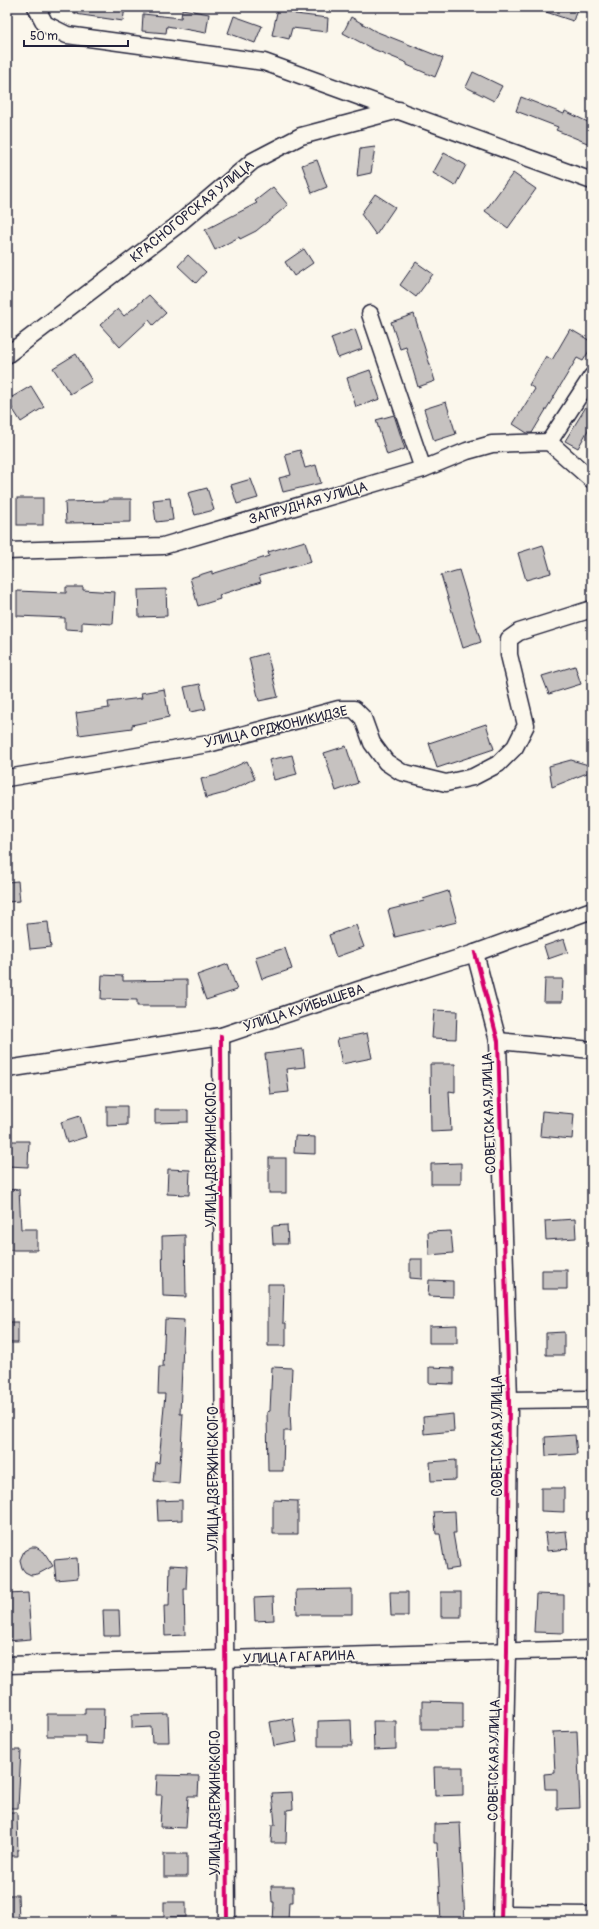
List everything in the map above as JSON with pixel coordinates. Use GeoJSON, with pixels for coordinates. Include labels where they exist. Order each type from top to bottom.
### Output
{"type":"FeatureCollection","features":[{"type":"Feature","properties":{"kind":"street"},"geometry":{"type":"LineString","coordinates":[[36,7],[45,24],[67,34],[264,62],[592,181]]}},
{"type":"Feature","properties":{"kind":"street","name":"КРАСНОГОРСКАЯ УЛИЦА"},"geometry":{"type":"LineString","coordinates":[[7,355],[175,227],[253,161],[301,136],[399,110]]}},
{"type":"Feature","properties":{"kind":"street"},"geometry":{"type":"LineString","coordinates":[[370,314],[423,469]]}},
{"type":"Feature","properties":{"kind":"street"},"geometry":{"type":"LineString","coordinates":[[592,376],[549,442],[592,480]]}},
{"type":"Feature","properties":{"kind":"street","name":"ЗАПРУДНАЯ УЛИЦА"},"geometry":{"type":"LineString","coordinates":[[7,551],[163,546],[423,469],[467,451],[492,444],[549,442]]}},
{"type":"Feature","properties":{"kind":"street","name":"УЛИЦА ОРДЖОНИКИДЗЕ"},"geometry":{"type":"LineString","coordinates":[[7,778],[208,744],[339,709],[354,709],[363,718],[372,743],[386,762],[401,772],[426,780],[446,783],[473,777],[498,764],[515,747],[526,726],[509,655],[509,639],[519,632],[592,609]]}},
{"type":"Feature","properties":{"kind":"street","name":"УЛИЦА КУЙБЫШЕВА"},"geometry":{"type":"LineString","coordinates":[[7,1069],[221,1036],[475,953],[592,910]]}},
{"type":"Feature","properties":{"kind":"street","name":"СОВЕТСКАЯ УЛИЦА"},"geometry":{"type":"LineString","coordinates":[[475,953],[498,1041],[509,1400],[507,1651],[501,1918]]}},
{"type":"Feature","properties":{"kind":"street","name":"УЛИЦА ДЗЕРЖИНСКОГО"},"geometry":{"type":"LineString","coordinates":[[221,1036],[227,1922]]}},
{"type":"Feature","properties":{"kind":"street"},"geometry":{"type":"LineString","coordinates":[[498,1041],[592,1050]]}},
{"type":"Feature","properties":{"kind":"street"},"geometry":{"type":"LineString","coordinates":[[509,1400],[592,1398]]}},
{"type":"Feature","properties":{"kind":"street","name":"УЛИЦА ГАГАРИНА"},"geometry":{"type":"LineString","coordinates":[[7,1665],[592,1649]]}},
{"type":"Feature","properties":{"kind":"street"},"geometry":{"type":"LineString","coordinates":[[501,1918],[592,1915]]}},
{"type":"Feature","properties":{"kind":"building"},"geometry":{"type":"Polygon","coordinates":[[[75,7],[125,7],[123,21],[75,14],[75,7]]]}},
{"type":"Feature","properties":{"kind":"building"},"geometry":{"type":"Polygon","coordinates":[[[538,7],[578,7],[573,21],[537,9],[538,7]]]}},
{"type":"Feature","properties":{"kind":"building"},"geometry":{"type":"Polygon","coordinates":[[[278,8],[295,12],[295,14],[328,18],[327,32],[292,28],[289,39],[272,35],[278,8]]]}},
{"type":"Feature","properties":{"kind":"building"},"geometry":{"type":"Polygon","coordinates":[[[182,9],[209,14],[206,33],[167,26],[166,33],[142,31],[143,14],[181,18],[182,9]]]}},
{"type":"Feature","properties":{"kind":"building"},"geometry":{"type":"Polygon","coordinates":[[[234,16],[262,26],[255,43],[228,33],[234,16]]]}},
{"type":"Feature","properties":{"kind":"building"},"geometry":{"type":"Polygon","coordinates":[[[351,17],[375,31],[443,58],[435,77],[407,65],[407,63],[373,49],[343,33],[351,17]]]}},
{"type":"Feature","properties":{"kind":"building"},"geometry":{"type":"Polygon","coordinates":[[[473,72],[502,86],[494,101],[466,87],[473,72]]]}},
{"type":"Feature","properties":{"kind":"building"},"geometry":{"type":"Polygon","coordinates":[[[521,97],[564,114],[565,111],[592,124],[592,145],[556,130],[558,127],[516,111],[521,97]]]}},
{"type":"Feature","properties":{"kind":"building"},"geometry":{"type":"Polygon","coordinates":[[[375,147],[371,173],[357,176],[360,149],[375,147]]]}},
{"type":"Feature","properties":{"kind":"building"},"geometry":{"type":"Polygon","coordinates":[[[444,153],[466,165],[455,186],[433,173],[444,153]]]}},
{"type":"Feature","properties":{"kind":"building"},"geometry":{"type":"Polygon","coordinates":[[[317,160],[327,187],[312,193],[302,165],[317,160]]]}},
{"type":"Feature","properties":{"kind":"building"},"geometry":{"type":"Polygon","coordinates":[[[513,173],[536,189],[508,228],[485,211],[513,173]]]}},
{"type":"Feature","properties":{"kind":"building"},"geometry":{"type":"Polygon","coordinates":[[[273,187],[288,205],[256,231],[240,239],[239,237],[215,250],[205,230],[257,203],[255,201],[273,187]]]}},
{"type":"Feature","properties":{"kind":"building"},"geometry":{"type":"Polygon","coordinates":[[[375,194],[395,207],[376,235],[361,214],[375,194]]]}},
{"type":"Feature","properties":{"kind":"building"},"geometry":{"type":"Polygon","coordinates":[[[304,249],[313,263],[294,276],[285,262],[304,249]]]}},
{"type":"Feature","properties":{"kind":"building"},"geometry":{"type":"Polygon","coordinates":[[[188,255],[206,272],[196,283],[178,266],[188,255]]]}},
{"type":"Feature","properties":{"kind":"building"},"geometry":{"type":"Polygon","coordinates":[[[416,262],[433,274],[416,297],[400,285],[416,262]]]}},
{"type":"Feature","properties":{"kind":"building"},"geometry":{"type":"Polygon","coordinates":[[[149,295],[166,313],[153,325],[149,320],[120,347],[100,325],[118,309],[124,316],[149,295]]]}},
{"type":"Feature","properties":{"kind":"building"},"geometry":{"type":"Polygon","coordinates":[[[414,314],[435,381],[418,387],[406,347],[400,349],[391,322],[414,314]]]}},
{"type":"Feature","properties":{"kind":"building"},"geometry":{"type":"Polygon","coordinates":[[[355,329],[362,349],[338,358],[331,338],[355,329]]]}},
{"type":"Feature","properties":{"kind":"building"},"geometry":{"type":"Polygon","coordinates":[[[570,329],[592,342],[592,346],[583,361],[577,358],[532,433],[527,433],[513,424],[535,389],[529,385],[546,356],[552,360],[570,329]]]}},
{"type":"Feature","properties":{"kind":"building"},"geometry":{"type":"Polygon","coordinates":[[[76,354],[92,381],[70,394],[53,368],[76,354]]]}},
{"type":"Feature","properties":{"kind":"building"},"geometry":{"type":"Polygon","coordinates":[[[370,370],[380,399],[356,407],[347,378],[370,370]]]}},
{"type":"Feature","properties":{"kind":"building"},"geometry":{"type":"Polygon","coordinates":[[[31,386],[44,407],[21,422],[7,400],[31,386]]]}},
{"type":"Feature","properties":{"kind":"building"},"geometry":{"type":"Polygon","coordinates":[[[592,397],[592,423],[578,448],[565,441],[592,397]]]}},
{"type":"Feature","properties":{"kind":"building"},"geometry":{"type":"Polygon","coordinates":[[[446,402],[456,434],[434,441],[424,409],[446,402]]]}},
{"type":"Feature","properties":{"kind":"building"},"geometry":{"type":"Polygon","coordinates":[[[394,415],[405,449],[387,455],[376,420],[394,415]]]}},
{"type":"Feature","properties":{"kind":"building"},"geometry":{"type":"Polygon","coordinates":[[[300,450],[305,468],[316,465],[321,483],[283,492],[279,478],[291,475],[285,454],[300,450]]]}},
{"type":"Feature","properties":{"kind":"building"},"geometry":{"type":"Polygon","coordinates":[[[251,479],[258,498],[237,504],[231,485],[251,479]]]}},
{"type":"Feature","properties":{"kind":"building"},"geometry":{"type":"Polygon","coordinates":[[[207,488],[214,510],[195,515],[188,493],[207,488]]]}},
{"type":"Feature","properties":{"kind":"building"},"geometry":{"type":"Polygon","coordinates":[[[17,498],[43,498],[43,525],[17,525],[17,498]]]}},
{"type":"Feature","properties":{"kind":"building"},"geometry":{"type":"Polygon","coordinates":[[[170,498],[173,520],[156,522],[153,500],[170,498]]]}},
{"type":"Feature","properties":{"kind":"building"},"geometry":{"type":"Polygon","coordinates":[[[108,499],[131,499],[131,522],[66,523],[65,502],[108,501],[108,499]]]}},
{"type":"Feature","properties":{"kind":"building"},"geometry":{"type":"Polygon","coordinates":[[[305,541],[311,562],[259,576],[261,582],[219,595],[220,599],[198,606],[190,578],[212,571],[212,574],[269,556],[268,552],[305,541]]]}},
{"type":"Feature","properties":{"kind":"building"},"geometry":{"type":"Polygon","coordinates":[[[543,545],[551,573],[526,580],[518,553],[543,545]]]}},
{"type":"Feature","properties":{"kind":"building"},"geometry":{"type":"Polygon","coordinates":[[[459,570],[481,642],[463,648],[441,575],[459,570]]]}},
{"type":"Feature","properties":{"kind":"building"},"geometry":{"type":"Polygon","coordinates":[[[66,587],[83,587],[83,590],[115,592],[113,624],[82,622],[82,630],[65,629],[65,618],[17,616],[17,591],[66,593],[66,587]]]}},
{"type":"Feature","properties":{"kind":"building"},"geometry":{"type":"Polygon","coordinates":[[[166,589],[167,616],[139,617],[138,590],[166,589]]]}},
{"type":"Feature","properties":{"kind":"building"},"geometry":{"type":"Polygon","coordinates":[[[267,653],[278,697],[259,701],[249,658],[267,653]]]}},
{"type":"Feature","properties":{"kind":"building"},"geometry":{"type":"Polygon","coordinates":[[[575,666],[581,684],[549,694],[542,676],[575,666]]]}},
{"type":"Feature","properties":{"kind":"building"},"geometry":{"type":"Polygon","coordinates":[[[200,684],[206,709],[190,712],[184,687],[200,684]]]}},
{"type":"Feature","properties":{"kind":"building"},"geometry":{"type":"Polygon","coordinates":[[[164,689],[169,717],[132,725],[132,728],[79,735],[76,713],[109,708],[108,702],[142,698],[141,693],[164,689]]]}},
{"type":"Feature","properties":{"kind":"building"},"geometry":{"type":"Polygon","coordinates":[[[486,724],[494,749],[437,768],[429,743],[486,724]]]}},
{"type":"Feature","properties":{"kind":"building"},"geometry":{"type":"Polygon","coordinates":[[[346,746],[358,783],[336,791],[324,753],[346,746]]]}},
{"type":"Feature","properties":{"kind":"building"},"geometry":{"type":"Polygon","coordinates":[[[292,755],[297,774],[274,780],[269,760],[292,755]]]}},
{"type":"Feature","properties":{"kind":"building"},"geometry":{"type":"Polygon","coordinates":[[[571,760],[592,766],[592,771],[552,787],[549,766],[571,760]]]}},
{"type":"Feature","properties":{"kind":"building"},"geometry":{"type":"Polygon","coordinates":[[[247,761],[255,779],[225,793],[206,798],[201,779],[217,775],[247,761]]]}},
{"type":"Feature","properties":{"kind":"building"},"geometry":{"type":"Polygon","coordinates":[[[18,881],[20,901],[7,902],[7,882],[18,881]]]}},
{"type":"Feature","properties":{"kind":"building"},"geometry":{"type":"Polygon","coordinates":[[[448,891],[457,922],[395,937],[388,910],[424,901],[423,899],[448,891]]]}},
{"type":"Feature","properties":{"kind":"building"},"geometry":{"type":"Polygon","coordinates":[[[48,922],[51,947],[30,949],[27,924],[48,922]]]}},
{"type":"Feature","properties":{"kind":"building"},"geometry":{"type":"Polygon","coordinates":[[[356,925],[364,947],[336,957],[329,935],[356,925]]]}},
{"type":"Feature","properties":{"kind":"building"},"geometry":{"type":"Polygon","coordinates":[[[564,939],[568,952],[548,959],[544,946],[564,939]]]}},
{"type":"Feature","properties":{"kind":"building"},"geometry":{"type":"Polygon","coordinates":[[[285,948],[292,969],[262,979],[255,957],[285,948]]]}},
{"type":"Feature","properties":{"kind":"building"},"geometry":{"type":"Polygon","coordinates":[[[228,964],[237,990],[206,1000],[197,975],[228,964]]]}},
{"type":"Feature","properties":{"kind":"building"},"geometry":{"type":"Polygon","coordinates":[[[102,975],[123,976],[123,981],[187,980],[187,1006],[137,1006],[137,1000],[101,999],[102,975]]]}},
{"type":"Feature","properties":{"kind":"building"},"geometry":{"type":"Polygon","coordinates":[[[545,979],[563,979],[562,1002],[544,1002],[545,979]]]}},
{"type":"Feature","properties":{"kind":"building"},"geometry":{"type":"Polygon","coordinates":[[[434,1010],[457,1011],[456,1039],[432,1038],[434,1010]]]}},
{"type":"Feature","properties":{"kind":"building"},"geometry":{"type":"Polygon","coordinates":[[[367,1033],[372,1058],[342,1064],[337,1039],[367,1033]]]}},
{"type":"Feature","properties":{"kind":"building"},"geometry":{"type":"Polygon","coordinates":[[[303,1049],[305,1067],[286,1069],[289,1092],[270,1094],[265,1054],[303,1049]]]}},
{"type":"Feature","properties":{"kind":"building"},"geometry":{"type":"Polygon","coordinates":[[[430,1064],[455,1064],[455,1092],[449,1091],[451,1131],[431,1132],[430,1064]]]}},
{"type":"Feature","properties":{"kind":"building"},"geometry":{"type":"Polygon","coordinates":[[[107,1106],[127,1106],[127,1125],[107,1126],[107,1106]]]}},
{"type":"Feature","properties":{"kind":"building"},"geometry":{"type":"Polygon","coordinates":[[[155,1110],[188,1110],[188,1122],[155,1123],[155,1110]]]}},
{"type":"Feature","properties":{"kind":"building"},"geometry":{"type":"Polygon","coordinates":[[[542,1111],[574,1114],[572,1139],[540,1136],[542,1111]]]}},
{"type":"Feature","properties":{"kind":"building"},"geometry":{"type":"Polygon","coordinates":[[[80,1116],[86,1137],[67,1143],[61,1122],[80,1116]]]}},
{"type":"Feature","properties":{"kind":"building"},"geometry":{"type":"Polygon","coordinates":[[[295,1136],[315,1137],[315,1154],[294,1153],[295,1136]]]}},
{"type":"Feature","properties":{"kind":"building"},"geometry":{"type":"Polygon","coordinates":[[[7,1141],[29,1141],[28,1167],[7,1166],[7,1141]]]}},
{"type":"Feature","properties":{"kind":"building"},"geometry":{"type":"Polygon","coordinates":[[[269,1158],[286,1158],[286,1193],[269,1193],[269,1158]]]}},
{"type":"Feature","properties":{"kind":"building"},"geometry":{"type":"Polygon","coordinates":[[[461,1163],[461,1184],[431,1184],[431,1164],[461,1163]]]}},
{"type":"Feature","properties":{"kind":"building"},"geometry":{"type":"Polygon","coordinates":[[[168,1169],[190,1170],[189,1195],[167,1194],[168,1169]]]}},
{"type":"Feature","properties":{"kind":"building"},"geometry":{"type":"Polygon","coordinates":[[[19,1189],[21,1229],[37,1229],[37,1250],[7,1250],[7,1190],[19,1189]]]}},
{"type":"Feature","properties":{"kind":"building"},"geometry":{"type":"Polygon","coordinates":[[[575,1219],[576,1238],[546,1240],[545,1221],[575,1219]]]}},
{"type":"Feature","properties":{"kind":"building"},"geometry":{"type":"Polygon","coordinates":[[[287,1225],[288,1244],[273,1244],[272,1226],[287,1225]]]}},
{"type":"Feature","properties":{"kind":"building"},"geometry":{"type":"Polygon","coordinates":[[[451,1231],[453,1253],[429,1255],[428,1232],[451,1231]]]}},
{"type":"Feature","properties":{"kind":"building"},"geometry":{"type":"Polygon","coordinates":[[[185,1235],[186,1297],[163,1296],[162,1236],[185,1235]]]}},
{"type":"Feature","properties":{"kind":"building"},"geometry":{"type":"Polygon","coordinates":[[[410,1259],[422,1259],[422,1279],[410,1278],[410,1259]]]}},
{"type":"Feature","properties":{"kind":"building"},"geometry":{"type":"Polygon","coordinates":[[[542,1270],[567,1270],[567,1289],[542,1289],[542,1270]]]}},
{"type":"Feature","properties":{"kind":"building"},"geometry":{"type":"Polygon","coordinates":[[[429,1280],[453,1281],[453,1297],[428,1296],[429,1280]]]}},
{"type":"Feature","properties":{"kind":"building"},"geometry":{"type":"Polygon","coordinates":[[[268,1284],[284,1284],[283,1323],[286,1323],[286,1346],[268,1346],[268,1284]]]}},
{"type":"Feature","properties":{"kind":"building"},"geometry":{"type":"Polygon","coordinates":[[[165,1319],[184,1320],[180,1414],[183,1414],[179,1484],[154,1481],[156,1462],[159,1463],[165,1394],[158,1394],[159,1367],[163,1367],[165,1319]]]}},
{"type":"Feature","properties":{"kind":"building"},"geometry":{"type":"Polygon","coordinates":[[[7,1322],[18,1322],[18,1343],[7,1343],[7,1322]]]}},
{"type":"Feature","properties":{"kind":"building"},"geometry":{"type":"Polygon","coordinates":[[[457,1325],[457,1343],[429,1343],[429,1326],[457,1325]]]}},
{"type":"Feature","properties":{"kind":"building"},"geometry":{"type":"Polygon","coordinates":[[[564,1332],[564,1355],[546,1355],[546,1333],[564,1332]]]}},
{"type":"Feature","properties":{"kind":"building"},"geometry":{"type":"Polygon","coordinates":[[[272,1367],[292,1368],[290,1411],[291,1431],[284,1431],[283,1471],[268,1471],[267,1412],[270,1411],[272,1367]]]}},
{"type":"Feature","properties":{"kind":"building"},"geometry":{"type":"Polygon","coordinates":[[[429,1367],[454,1368],[454,1384],[429,1383],[429,1367]]]}},
{"type":"Feature","properties":{"kind":"building"},"geometry":{"type":"Polygon","coordinates":[[[453,1414],[454,1431],[424,1434],[423,1417],[453,1414]]]}},
{"type":"Feature","properties":{"kind":"building"},"geometry":{"type":"Polygon","coordinates":[[[575,1435],[577,1454],[546,1456],[545,1437],[575,1435]]]}},
{"type":"Feature","properties":{"kind":"building"},"geometry":{"type":"Polygon","coordinates":[[[456,1460],[456,1480],[431,1481],[430,1462],[456,1460]]]}},
{"type":"Feature","properties":{"kind":"building"},"geometry":{"type":"Polygon","coordinates":[[[541,1488],[564,1488],[564,1512],[541,1511],[541,1488]]]}},
{"type":"Feature","properties":{"kind":"building"},"geometry":{"type":"Polygon","coordinates":[[[182,1500],[182,1520],[158,1521],[157,1501],[182,1500]]]}},
{"type":"Feature","properties":{"kind":"building"},"geometry":{"type":"Polygon","coordinates":[[[273,1500],[298,1501],[298,1534],[273,1534],[273,1500]]]}},
{"type":"Feature","properties":{"kind":"building"},"geometry":{"type":"Polygon","coordinates":[[[455,1511],[456,1533],[453,1533],[459,1568],[446,1570],[440,1534],[436,1534],[434,1512],[455,1511]]]}},
{"type":"Feature","properties":{"kind":"building"},"geometry":{"type":"Polygon","coordinates":[[[566,1531],[568,1549],[547,1551],[545,1533],[566,1531]]]}},
{"type":"Feature","properties":{"kind":"building"},"geometry":{"type":"Polygon","coordinates":[[[31,1547],[36,1547],[44,1552],[53,1566],[38,1574],[31,1575],[25,1572],[22,1568],[20,1560],[24,1551],[31,1547]]]}},
{"type":"Feature","properties":{"kind":"building"},"geometry":{"type":"Polygon","coordinates":[[[77,1558],[78,1578],[56,1580],[54,1560],[77,1558]]]}},
{"type":"Feature","properties":{"kind":"building"},"geometry":{"type":"Polygon","coordinates":[[[170,1565],[187,1566],[186,1589],[184,1589],[185,1635],[165,1636],[164,1606],[169,1606],[170,1565]]]}},
{"type":"Feature","properties":{"kind":"building"},"geometry":{"type":"Polygon","coordinates":[[[352,1589],[352,1614],[297,1614],[296,1590],[352,1589]]]}},
{"type":"Feature","properties":{"kind":"building"},"geometry":{"type":"Polygon","coordinates":[[[390,1592],[408,1592],[408,1616],[391,1616],[390,1592]]]}},
{"type":"Feature","properties":{"kind":"building"},"geometry":{"type":"Polygon","coordinates":[[[441,1592],[461,1592],[461,1617],[441,1617],[441,1592]]]}},
{"type":"Feature","properties":{"kind":"building"},"geometry":{"type":"Polygon","coordinates":[[[28,1593],[31,1639],[7,1641],[7,1594],[28,1593]]]}},
{"type":"Feature","properties":{"kind":"building"},"geometry":{"type":"Polygon","coordinates":[[[536,1594],[564,1595],[564,1633],[534,1632],[536,1594]]]}},
{"type":"Feature","properties":{"kind":"building"},"geometry":{"type":"Polygon","coordinates":[[[273,1597],[274,1620],[255,1621],[254,1598],[273,1597]]]}},
{"type":"Feature","properties":{"kind":"building"},"geometry":{"type":"Polygon","coordinates":[[[103,1610],[119,1610],[120,1636],[104,1636],[103,1610]]]}},
{"type":"Feature","properties":{"kind":"building"},"geometry":{"type":"Polygon","coordinates":[[[422,1701],[463,1702],[463,1729],[422,1729],[422,1701]]]}},
{"type":"Feature","properties":{"kind":"building"},"geometry":{"type":"Polygon","coordinates":[[[85,1708],[104,1708],[103,1744],[85,1743],[85,1736],[47,1736],[47,1714],[85,1714],[85,1708]]]}},
{"type":"Feature","properties":{"kind":"building"},"geometry":{"type":"Polygon","coordinates":[[[168,1714],[169,1742],[152,1742],[151,1727],[132,1728],[132,1715],[168,1714]]]}},
{"type":"Feature","properties":{"kind":"building"},"geometry":{"type":"Polygon","coordinates":[[[293,1718],[297,1742],[274,1746],[270,1722],[293,1718]]]}},
{"type":"Feature","properties":{"kind":"building"},"geometry":{"type":"Polygon","coordinates":[[[351,1720],[352,1746],[318,1746],[318,1721],[351,1720]]]}},
{"type":"Feature","properties":{"kind":"building"},"geometry":{"type":"Polygon","coordinates":[[[373,1721],[396,1721],[396,1749],[374,1750],[373,1721]]]}},
{"type":"Feature","properties":{"kind":"building"},"geometry":{"type":"Polygon","coordinates":[[[577,1731],[580,1808],[557,1809],[557,1789],[545,1789],[544,1774],[555,1773],[553,1732],[577,1731]]]}},
{"type":"Feature","properties":{"kind":"building"},"geometry":{"type":"Polygon","coordinates":[[[7,1750],[21,1750],[18,1808],[7,1808],[7,1750]]]}},
{"type":"Feature","properties":{"kind":"building"},"geometry":{"type":"Polygon","coordinates":[[[434,1767],[463,1767],[463,1795],[435,1796],[434,1767]]]}},
{"type":"Feature","properties":{"kind":"building"},"geometry":{"type":"Polygon","coordinates":[[[157,1775],[199,1776],[198,1796],[188,1796],[186,1828],[160,1827],[162,1795],[156,1795],[157,1775]]]}},
{"type":"Feature","properties":{"kind":"building"},"geometry":{"type":"Polygon","coordinates":[[[292,1792],[293,1809],[287,1810],[286,1843],[271,1843],[272,1825],[275,1825],[272,1793],[292,1792]]]}},
{"type":"Feature","properties":{"kind":"building"},"geometry":{"type":"Polygon","coordinates":[[[7,1812],[17,1812],[18,1856],[7,1856],[7,1812]]]}},
{"type":"Feature","properties":{"kind":"building"},"geometry":{"type":"Polygon","coordinates":[[[460,1823],[465,1922],[441,1922],[437,1843],[434,1843],[434,1824],[460,1823]]]}},
{"type":"Feature","properties":{"kind":"building"},"geometry":{"type":"Polygon","coordinates":[[[164,1854],[187,1854],[187,1877],[164,1877],[164,1854]]]}},
{"type":"Feature","properties":{"kind":"building"},"geometry":{"type":"Polygon","coordinates":[[[271,1886],[293,1886],[293,1902],[289,1902],[288,1922],[273,1922],[274,1902],[272,1902],[271,1886]]]}},
{"type":"Feature","properties":{"kind":"building"},"geometry":{"type":"Polygon","coordinates":[[[7,1895],[18,1895],[19,1922],[7,1922],[7,1895]]]}},
{"type":"Feature","properties":{"kind":"building"},"geometry":{"type":"Polygon","coordinates":[[[164,1902],[186,1902],[186,1917],[164,1917],[164,1902]]]}},
{"type":"Feature","properties":{"kind":"cycle path"},"geometry":{"type":"LineString","coordinates":[[475,953],[498,1041],[509,1400],[507,1651],[501,1922]]}},
{"type":"Feature","properties":{"kind":"cycle path"},"geometry":{"type":"LineString","coordinates":[[221,1036],[227,1922]]}}]}
